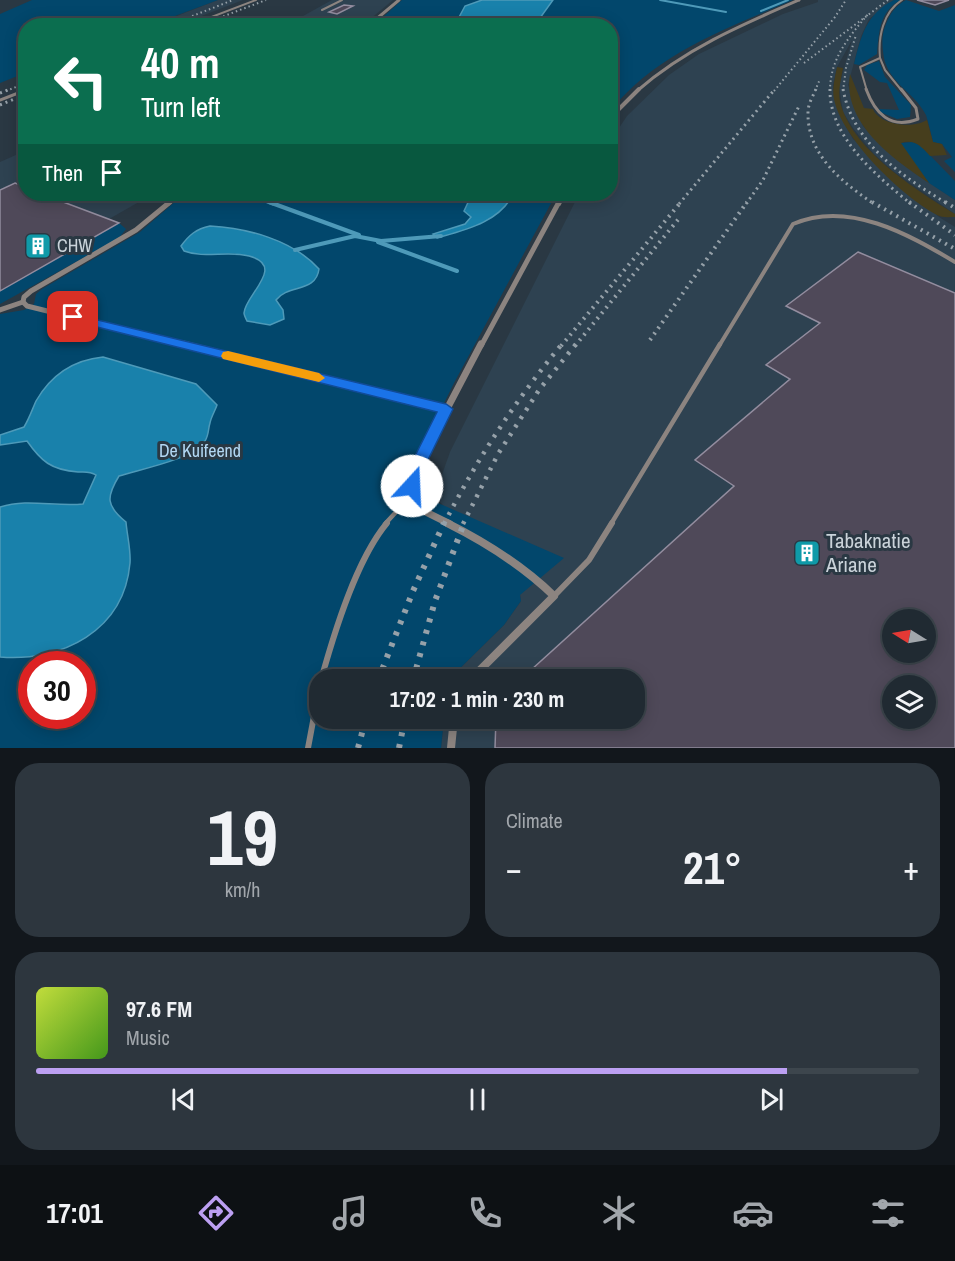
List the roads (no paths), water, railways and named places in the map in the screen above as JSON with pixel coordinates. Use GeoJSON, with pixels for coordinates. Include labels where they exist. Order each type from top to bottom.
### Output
{"type":"FeatureCollection","features":[{"type":"Feature","properties":{"kind":"street"},"geometry":{"type":"LineString","coordinates":[[378,18],[399,0]]}},
{"type":"Feature","properties":{"kind":"street"},"geometry":{"type":"LineString","coordinates":[[618,110],[648,80],[684,53],[715,36],[799,0]]}},
{"type":"Feature","properties":{"kind":"street"},"geometry":{"type":"LineString","coordinates":[[23,302],[24,297],[31,291],[136,230],[171,201]]}},
{"type":"Feature","properties":{"kind":"street"},"geometry":{"type":"LineString","coordinates":[[482,669],[554,596],[531,574],[489,544],[422,510],[412,486],[415,470],[446,409],[560,201]]}},
{"type":"Feature","properties":{"kind":"street"},"geometry":{"type":"LineString","coordinates":[[0,310],[23,302]]}},
{"type":"Feature","properties":{"kind":"street"},"geometry":{"type":"LineString","coordinates":[[23,302],[27,306],[446,409]]}},
{"type":"Feature","properties":{"kind":"street"},"geometry":{"type":"LineString","coordinates":[[451,748],[453,729]]}},
{"type":"Feature","properties":{"kind":"lane"},"geometry":{"type":"LineString","coordinates":[[209,18],[256,0]]}},
{"type":"Feature","properties":{"kind":"lane"},"geometry":{"type":"LineString","coordinates":[[322,10],[342,0]]}},
{"type":"Feature","properties":{"kind":"lane"},"geometry":{"type":"LineString","coordinates":[[880,58],[860,67],[875,110],[892,120],[914,122],[918,119],[916,108],[886,74],[880,58],[879,42],[882,27],[891,9],[902,0]]}},
{"type":"Feature","properties":{"kind":"lane"},"geometry":{"type":"LineString","coordinates":[[0,100],[18,93]]}},
{"type":"Feature","properties":{"kind":"lane"},"geometry":{"type":"LineString","coordinates":[[554,596],[589,560],[794,224],[814,216],[875,223],[920,242],[955,262]]}},
{"type":"Feature","properties":{"kind":"lane"},"geometry":{"type":"LineString","coordinates":[[324,669],[368,555],[394,513],[417,498]]}},
{"type":"Feature","properties":{"kind":"lane"},"geometry":{"type":"LineString","coordinates":[[308,748],[312,729]]}},
{"type":"Feature","properties":{"kind":"waterway"},"geometry":{"type":"LineString","coordinates":[[660,0],[726,12]]}},
{"type":"Feature","properties":{"kind":"waterway"},"geometry":{"type":"LineString","coordinates":[[761,11],[788,0]]}},
{"type":"Feature","properties":{"kind":"waterway"},"geometry":{"type":"LineString","coordinates":[[265,201],[273,204]]}},
{"type":"Feature","properties":{"kind":"waterway"},"geometry":{"type":"LineString","coordinates":[[269,202],[359,235]]}},
{"type":"Feature","properties":{"kind":"waterway"},"geometry":{"type":"LineString","coordinates":[[295,250],[355,236],[381,241],[441,236]]}},
{"type":"Feature","properties":{"kind":"waterway"},"geometry":{"type":"LineString","coordinates":[[378,242],[457,271]]}},
{"type":"Feature","properties":{"kind":"railway"},"geometry":{"type":"LineString","coordinates":[[187,18],[233,0]]}},
{"type":"Feature","properties":{"kind":"railway"},"geometry":{"type":"LineString","coordinates":[[219,18],[266,0]]}},
{"type":"Feature","properties":{"kind":"railway"},"geometry":{"type":"LineString","coordinates":[[774,91],[835,17],[846,0]]}},
{"type":"Feature","properties":{"kind":"railway"},"geometry":{"type":"LineString","coordinates":[[867,16],[888,0]]}},
{"type":"Feature","properties":{"kind":"railway"},"geometry":{"type":"LineString","coordinates":[[804,63],[867,16]]}},
{"type":"Feature","properties":{"kind":"railway"},"geometry":{"type":"LineString","coordinates":[[830,90],[837,58],[867,16]]}},
{"type":"Feature","properties":{"kind":"railway"},"geometry":{"type":"LineString","coordinates":[[843,90],[846,68],[856,35]]}},
{"type":"Feature","properties":{"kind":"railway"},"geometry":{"type":"LineString","coordinates":[[815,91],[820,79]]}},
{"type":"Feature","properties":{"kind":"railway"},"geometry":{"type":"LineString","coordinates":[[6,91],[18,86]]}},
{"type":"Feature","properties":{"kind":"railway"},"geometry":{"type":"LineString","coordinates":[[0,93],[10,89]]}},
{"type":"Feature","properties":{"kind":"railway"},"geometry":{"type":"LineString","coordinates":[[679,204],[775,89]]}},
{"type":"Feature","properties":{"kind":"railway"},"geometry":{"type":"LineString","coordinates":[[816,89],[808,112],[813,141],[820,154],[839,177],[874,204]]}},
{"type":"Feature","properties":{"kind":"railway"},"geometry":{"type":"LineString","coordinates":[[830,90],[837,123],[846,139],[870,168],[911,204]]}},
{"type":"Feature","properties":{"kind":"railway"},"geometry":{"type":"LineString","coordinates":[[843,90],[857,126],[882,157],[914,182],[948,204]]}},
{"type":"Feature","properties":{"kind":"railway"},"geometry":{"type":"LineString","coordinates":[[0,105],[18,97]]}},
{"type":"Feature","properties":{"kind":"railway"},"geometry":{"type":"LineString","coordinates":[[746,204],[763,180],[799,106]]}},
{"type":"Feature","properties":{"kind":"railway"},"geometry":{"type":"LineString","coordinates":[[561,346],[681,202]]}},
{"type":"Feature","properties":{"kind":"railway"},"geometry":{"type":"LineString","coordinates":[[650,340],[747,202]]}},
{"type":"Feature","properties":{"kind":"railway"},"geometry":{"type":"LineString","coordinates":[[872,202],[955,249]]}},
{"type":"Feature","properties":{"kind":"railway"},"geometry":{"type":"LineString","coordinates":[[909,202],[955,235]]}},
{"type":"Feature","properties":{"kind":"railway"},"geometry":{"type":"LineString","coordinates":[[945,202],[955,208]]}},
{"type":"Feature","properties":{"kind":"railway"},"geometry":{"type":"LineString","coordinates":[[575,346],[681,216]]}},
{"type":"Feature","properties":{"kind":"railway"},"geometry":{"type":"LineString","coordinates":[[444,524],[498,431],[528,387],[562,344]]}},
{"type":"Feature","properties":{"kind":"railway"},"geometry":{"type":"LineString","coordinates":[[463,524],[498,454],[539,390],[576,344]]}},
{"type":"Feature","properties":{"kind":"railway"},"geometry":{"type":"LineString","coordinates":[[382,669],[413,591],[444,523]]}},
{"type":"Feature","properties":{"kind":"railway"},"geometry":{"type":"LineString","coordinates":[[416,669],[435,601],[464,523]]}},
{"type":"Feature","properties":{"kind":"railway"},"geometry":{"type":"LineString","coordinates":[[358,748],[363,729]]}},
{"type":"Feature","properties":{"kind":"railway"},"geometry":{"type":"LineString","coordinates":[[399,748],[403,729]]}},
{"type":"Feature","properties":{"kind":"place","name":"CHW"},"geometry":{"type":"Point","coordinates":[38,246]}},
{"type":"Feature","properties":{"kind":"place","name":"Tabaknatie Ariane"},"geometry":{"type":"Point","coordinates":[807,553]}},
{"type":"Feature","properties":{"kind":"park label","name":"De Kuifeend"},"geometry":{"type":"Point","coordinates":[200,451]}}]}
